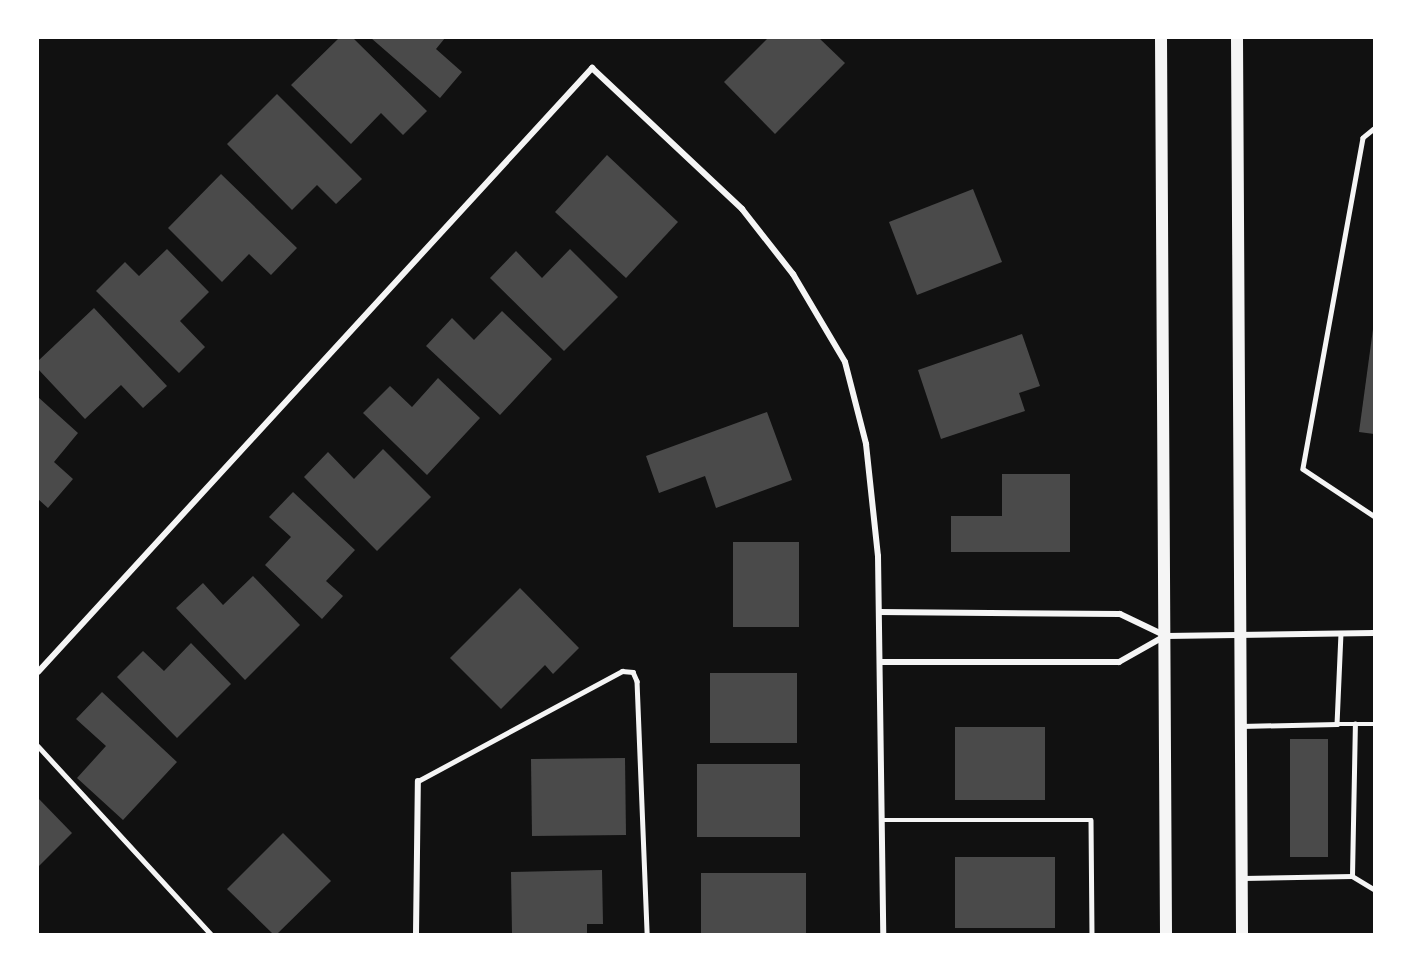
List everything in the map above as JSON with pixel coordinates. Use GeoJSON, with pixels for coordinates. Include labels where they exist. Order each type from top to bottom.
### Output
{"type":"FeatureCollection","features":[{"type":"Feature","properties":{"kind":"main road"},"geometry":{"type":"LineString","coordinates":[[1161,38],[1166,934]]}},
{"type":"Feature","properties":{"kind":"main road"},"geometry":{"type":"LineString","coordinates":[[1237,38],[1242,934]]}},
{"type":"Feature","properties":{"kind":"street"},"geometry":{"type":"LineString","coordinates":[[38,672],[592,68],[742,209],[793,274],[845,362],[866,444],[878,555],[883,934]]}},
{"type":"Feature","properties":{"kind":"street"},"geometry":{"type":"LineString","coordinates":[[879,612],[1120,614],[1166,636],[1374,633]]}},
{"type":"Feature","properties":{"kind":"street"},"geometry":{"type":"LineString","coordinates":[[880,662],[1119,662],[1166,636]]}},
{"type":"Feature","properties":{"kind":"street"},"geometry":{"type":"LineString","coordinates":[[416,934],[418,781]]}},
{"type":"Feature","properties":{"kind":"lane"},"geometry":{"type":"LineString","coordinates":[[1374,129],[1363,138],[1303,469],[1374,516]]}},
{"type":"Feature","properties":{"kind":"lane"},"geometry":{"type":"LineString","coordinates":[[1337,724],[1341,633]]}},
{"type":"Feature","properties":{"kind":"lane"},"geometry":{"type":"LineString","coordinates":[[418,781],[621,670],[633,672],[637,681],[647,934]]}},
{"type":"Feature","properties":{"kind":"lane"},"geometry":{"type":"LineString","coordinates":[[1352,876],[1355,724]]}},
{"type":"Feature","properties":{"kind":"lane"},"geometry":{"type":"LineString","coordinates":[[1241,726],[1374,724]]}},
{"type":"Feature","properties":{"kind":"lane"},"geometry":{"type":"LineString","coordinates":[[38,746],[211,934]]}},
{"type":"Feature","properties":{"kind":"lane"},"geometry":{"type":"LineString","coordinates":[[882,820],[1090,820],[1092,934]]}},
{"type":"Feature","properties":{"kind":"lane"},"geometry":{"type":"LineString","coordinates":[[1242,878],[1352,876],[1374,889]]}},
{"type":"Feature","properties":{"kind":"building"},"geometry":{"type":"Polygon","coordinates":[[[339,38],[353,38],[427,111],[403,135],[381,113],[351,144],[291,85],[339,38]]]}},
{"type":"Feature","properties":{"kind":"building"},"geometry":{"type":"Polygon","coordinates":[[[371,38],[445,38],[436,49],[462,72],[440,98],[371,38]]]}},
{"type":"Feature","properties":{"kind":"building"},"geometry":{"type":"Polygon","coordinates":[[[768,38],[819,38],[845,63],[775,134],[724,82],[768,38]]]}},
{"type":"Feature","properties":{"kind":"building"},"geometry":{"type":"Polygon","coordinates":[[[277,94],[362,179],[336,204],[317,185],[292,210],[227,144],[277,94]]]}},
{"type":"Feature","properties":{"kind":"building"},"geometry":{"type":"Polygon","coordinates":[[[607,155],[678,222],[626,278],[555,212],[607,155]]]}},
{"type":"Feature","properties":{"kind":"building"},"geometry":{"type":"Polygon","coordinates":[[[221,174],[297,248],[271,275],[249,254],[222,282],[168,228],[221,174]]]}},
{"type":"Feature","properties":{"kind":"building"},"geometry":{"type":"Polygon","coordinates":[[[973,189],[1002,262],[917,295],[889,222],[973,189]]]}},
{"type":"Feature","properties":{"kind":"building"},"geometry":{"type":"Polygon","coordinates":[[[167,249],[209,292],[180,321],[205,347],[179,373],[96,291],[125,262],[139,276],[167,249]]]}},
{"type":"Feature","properties":{"kind":"building"},"geometry":{"type":"Polygon","coordinates":[[[570,249],[618,297],[564,351],[490,278],[516,251],[542,278],[570,249]]]}},
{"type":"Feature","properties":{"kind":"building"},"geometry":{"type":"Polygon","coordinates":[[[94,308],[167,386],[143,408],[121,385],[85,419],[38,369],[38,361],[94,308]]]}},
{"type":"Feature","properties":{"kind":"building"},"geometry":{"type":"Polygon","coordinates":[[[502,311],[552,359],[500,415],[426,346],[452,318],[474,340],[502,311]]]}},
{"type":"Feature","properties":{"kind":"building"},"geometry":{"type":"Polygon","coordinates":[[[1374,329],[1374,434],[1359,432],[1374,329]]]}},
{"type":"Feature","properties":{"kind":"building"},"geometry":{"type":"Polygon","coordinates":[[[1022,334],[1040,386],[1019,393],[1025,411],[941,439],[918,370],[1022,334]]]}},
{"type":"Feature","properties":{"kind":"building"},"geometry":{"type":"Polygon","coordinates":[[[438,378],[480,418],[427,475],[363,413],[390,386],[412,407],[438,378]]]}},
{"type":"Feature","properties":{"kind":"building"},"geometry":{"type":"Polygon","coordinates":[[[38,397],[78,433],[54,462],[73,479],[48,508],[38,499],[38,397]]]}},
{"type":"Feature","properties":{"kind":"building"},"geometry":{"type":"Polygon","coordinates":[[[767,412],[792,480],[716,508],[705,476],[659,493],[646,456],[767,412]]]}},
{"type":"Feature","properties":{"kind":"building"},"geometry":{"type":"Polygon","coordinates":[[[383,449],[431,497],[377,551],[304,477],[328,452],[354,479],[383,449]]]}},
{"type":"Feature","properties":{"kind":"building"},"geometry":{"type":"Polygon","coordinates":[[[1002,474],[1070,474],[1070,552],[951,552],[951,516],[1002,516],[1002,474]]]}},
{"type":"Feature","properties":{"kind":"building"},"geometry":{"type":"Polygon","coordinates":[[[293,492],[355,550],[326,581],[343,596],[322,619],[265,565],[291,537],[269,517],[293,492]]]}},
{"type":"Feature","properties":{"kind":"building"},"geometry":{"type":"Polygon","coordinates":[[[733,542],[799,542],[799,627],[733,627],[733,542]]]}},
{"type":"Feature","properties":{"kind":"building"},"geometry":{"type":"Polygon","coordinates":[[[253,576],[300,625],[245,680],[176,608],[203,583],[223,605],[253,576]]]}},
{"type":"Feature","properties":{"kind":"building"},"geometry":{"type":"Polygon","coordinates":[[[520,588],[579,648],[553,674],[545,665],[501,709],[450,658],[520,588]]]}},
{"type":"Feature","properties":{"kind":"building"},"geometry":{"type":"Polygon","coordinates":[[[191,643],[231,684],[177,738],[117,677],[143,651],[164,671],[191,643]]]}},
{"type":"Feature","properties":{"kind":"building"},"geometry":{"type":"Polygon","coordinates":[[[710,673],[797,673],[797,743],[710,743],[710,673]]]}},
{"type":"Feature","properties":{"kind":"building"},"geometry":{"type":"Polygon","coordinates":[[[102,692],[177,762],[123,820],[77,778],[106,746],[76,719],[102,692]]]}},
{"type":"Feature","properties":{"kind":"building"},"geometry":{"type":"Polygon","coordinates":[[[955,727],[1045,727],[1045,800],[955,800],[955,727]]]}},
{"type":"Feature","properties":{"kind":"building"},"geometry":{"type":"Polygon","coordinates":[[[1290,739],[1328,739],[1328,857],[1290,857],[1290,739]]]}},
{"type":"Feature","properties":{"kind":"building"},"geometry":{"type":"Polygon","coordinates":[[[625,758],[626,835],[532,836],[531,759],[625,758]]]}},
{"type":"Feature","properties":{"kind":"building"},"geometry":{"type":"Polygon","coordinates":[[[697,764],[800,764],[800,837],[697,837],[697,764]]]}},
{"type":"Feature","properties":{"kind":"building"},"geometry":{"type":"Polygon","coordinates":[[[38,798],[72,833],[38,867],[38,798]]]}},
{"type":"Feature","properties":{"kind":"building"},"geometry":{"type":"Polygon","coordinates":[[[283,833],[331,881],[277,934],[273,934],[227,889],[283,833]]]}},
{"type":"Feature","properties":{"kind":"building"},"geometry":{"type":"Polygon","coordinates":[[[955,857],[1055,857],[1055,928],[955,928],[955,857]]]}},
{"type":"Feature","properties":{"kind":"building"},"geometry":{"type":"Polygon","coordinates":[[[602,870],[603,924],[587,924],[587,934],[512,934],[511,872],[602,870]]]}},
{"type":"Feature","properties":{"kind":"building"},"geometry":{"type":"Polygon","coordinates":[[[701,873],[806,873],[806,934],[701,934],[701,873]]]}}]}
